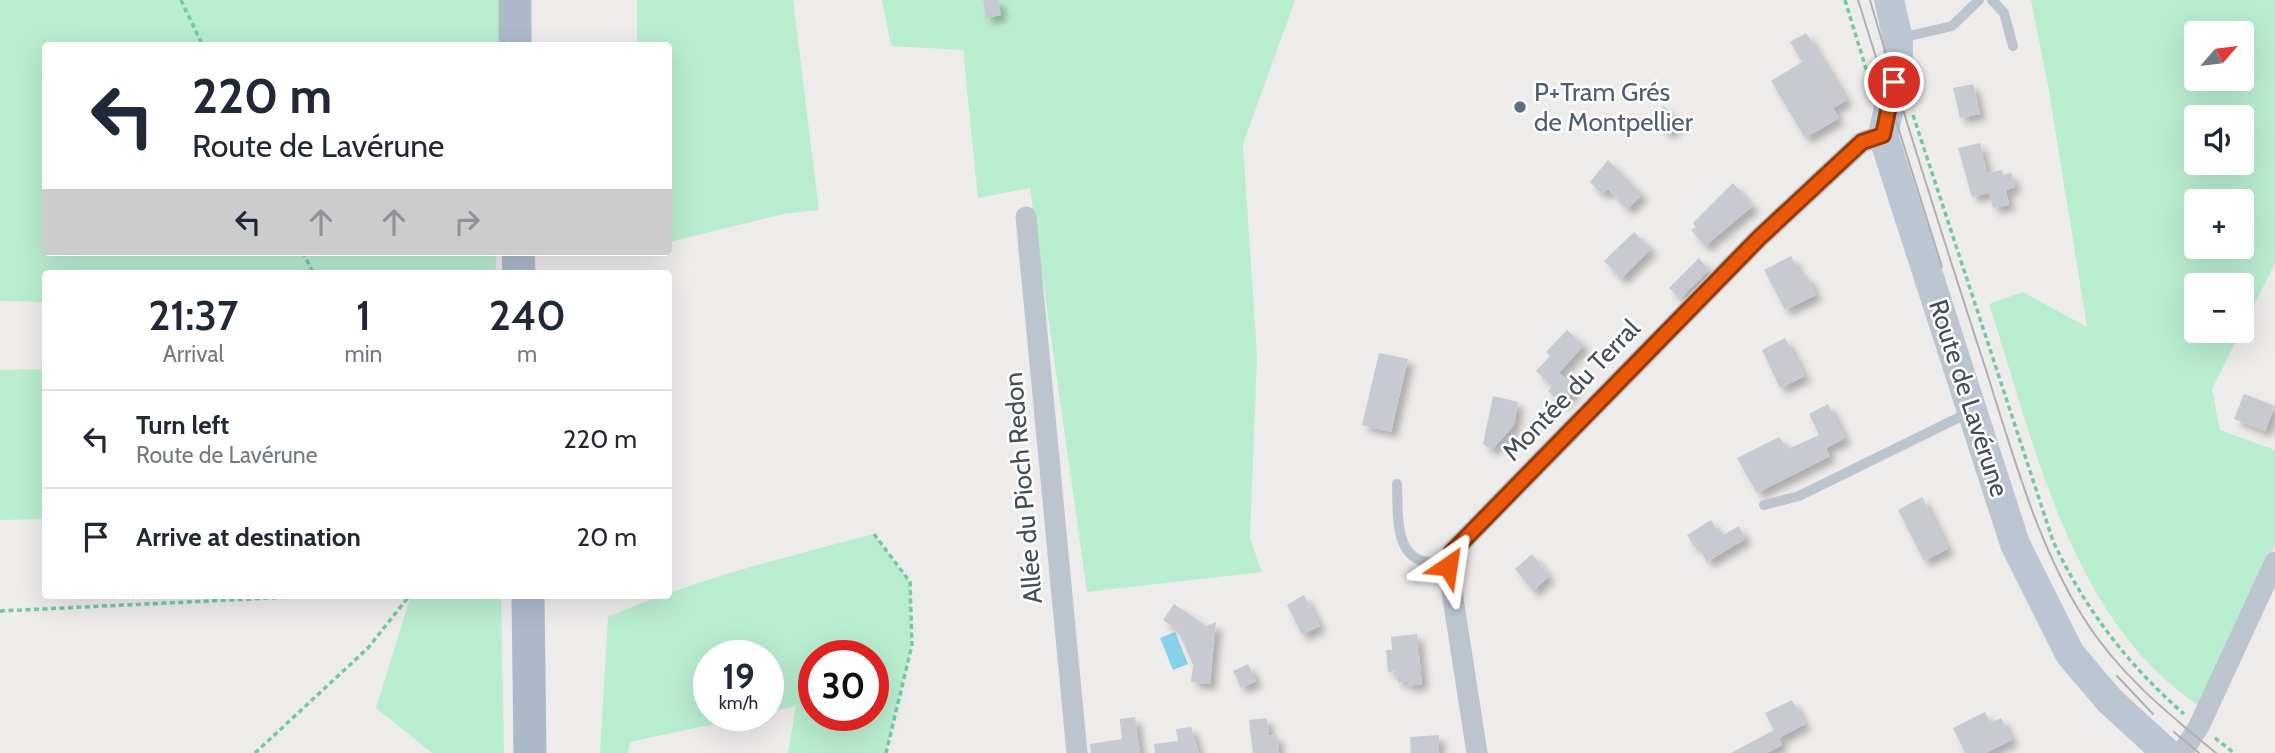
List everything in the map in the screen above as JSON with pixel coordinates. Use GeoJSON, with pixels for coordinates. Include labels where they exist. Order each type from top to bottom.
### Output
{"type":"FeatureCollection","features":[{"type":"Feature","properties":{"kind":"main road"},"geometry":{"type":"LineString","coordinates":[[515,0],[515,42]]}},
{"type":"Feature","properties":{"kind":"main road"},"geometry":{"type":"LineString","coordinates":[[1883,135],[1898,66],[1898,39],[1889,0]]}},
{"type":"Feature","properties":{"kind":"main road","name":"Route de Lavérune"},"geometry":{"type":"LineString","coordinates":[[1883,135],[2015,544],[2058,633],[2081,669],[2150,747]]}},
{"type":"Feature","properties":{"kind":"main road"},"geometry":{"type":"LineString","coordinates":[[528,599],[530,753]]}},
{"type":"Feature","properties":{"kind":"street","name":"Montée du Terral"},"geometry":{"type":"LineString","coordinates":[[1448,566],[1452,552],[1759,238],[1862,142],[1883,135]]}},
{"type":"Feature","properties":{"kind":"street","name":"Allée du Pioch Redon"},"geometry":{"type":"LineString","coordinates":[[1026,217],[1077,753]]}},
{"type":"Feature","properties":{"kind":"street"},"geometry":{"type":"LineString","coordinates":[[2182,753],[2199,726],[2275,562]]}},
{"type":"Feature","properties":{"kind":"street"},"geometry":{"type":"LineString","coordinates":[[1448,566],[1477,753]]}},
{"type":"Feature","properties":{"kind":"lane"},"geometry":{"type":"LineString","coordinates":[[1898,39],[1952,26],[1979,0]]}},
{"type":"Feature","properties":{"kind":"lane"},"geometry":{"type":"LineString","coordinates":[[1992,0],[2004,13],[2014,46]]}},
{"type":"Feature","properties":{"kind":"lane"},"geometry":{"type":"LineString","coordinates":[[1764,505],[1799,496],[1972,411]]}},
{"type":"Feature","properties":{"kind":"lane"},"geometry":{"type":"LineString","coordinates":[[1396,484],[1399,524],[1405,548],[1418,560],[1448,566]]}},
{"type":"Feature","properties":{"kind":"path"},"geometry":{"type":"LineString","coordinates":[[181,0],[201,42]]}},
{"type":"Feature","properties":{"kind":"path"},"geometry":{"type":"LineString","coordinates":[[1910,107],[2053,541],[2071,579],[2116,646],[2159,691],[2234,753]]}},
{"type":"Feature","properties":{"kind":"path"},"geometry":{"type":"LineString","coordinates":[[874,534],[910,582],[912,645],[886,753]]}},
{"type":"Feature","properties":{"kind":"path"},"geometry":{"type":"LineString","coordinates":[[0,611],[250,599]]}},
{"type":"Feature","properties":{"kind":"path"},"geometry":{"type":"LineString","coordinates":[[255,753],[368,648],[407,599]]}},
{"type":"Feature","properties":{"kind":"green space"},"geometry":{"type":"Polygon","coordinates":[[[0,0],[517,0],[515,42],[42,42],[42,256],[496,256],[496,270],[42,270],[42,302],[0,301],[0,0]]]}},
{"type":"Feature","properties":{"kind":"green space"},"geometry":{"type":"Polygon","coordinates":[[[637,0],[793,0],[819,210],[783,214],[672,241],[672,42],[637,42],[637,0]]]}},
{"type":"Feature","properties":{"kind":"green space"},"geometry":{"type":"Polygon","coordinates":[[[882,0],[1295,0],[1243,144],[1257,355],[1250,538],[1262,572],[1087,592],[1030,188],[978,198],[963,50],[891,46],[882,0]]]}},
{"type":"Feature","properties":{"kind":"green space"},"geometry":{"type":"Polygon","coordinates":[[[2031,0],[2275,0],[2275,263],[2254,305],[2254,273],[2184,273],[2184,343],[2235,343],[2212,389],[2220,430],[2275,450],[2275,545],[2201,707],[2156,671],[2119,628],[2089,579],[2063,526],[2042,470],[1989,304],[2023,292],[2087,327],[2048,85],[2031,0]]]}},
{"type":"Feature","properties":{"kind":"green space"},"geometry":{"type":"Polygon","coordinates":[[[42,369],[42,519],[0,520],[0,370],[42,369]]]}},
{"type":"Feature","properties":{"kind":"green space"},"geometry":{"type":"Polygon","coordinates":[[[874,534],[910,582],[912,645],[886,753],[788,753],[796,706],[784,709],[784,640],[693,640],[693,728],[630,742],[628,753],[600,753],[608,617],[653,599],[672,599],[672,592],[874,534]]]}},
{"type":"Feature","properties":{"kind":"green space"},"geometry":{"type":"Polygon","coordinates":[[[410,599],[501,599],[504,753],[432,753],[376,708],[410,599]]]}},
{"type":"Feature","properties":{"kind":"water"},"geometry":{"type":"Polygon","coordinates":[[[1175,632],[1188,664],[1173,670],[1160,638],[1175,632]]]}},
{"type":"Feature","properties":{"kind":"building"},"geometry":{"type":"Polygon","coordinates":[[[983,0],[998,0],[1001,15],[986,18],[983,0]]]}},
{"type":"Feature","properties":{"kind":"building"},"geometry":{"type":"Polygon","coordinates":[[[1806,33],[1847,100],[1833,108],[1839,118],[1805,138],[1771,81],[1802,62],[1790,42],[1806,33]]]}},
{"type":"Feature","properties":{"kind":"building"},"geometry":{"type":"Polygon","coordinates":[[[1973,84],[1980,114],[1960,118],[1953,88],[1973,84]]]}},
{"type":"Feature","properties":{"kind":"building"},"geometry":{"type":"Polygon","coordinates":[[[1664,106],[1679,122],[1668,134],[1652,118],[1664,106]]]}},
{"type":"Feature","properties":{"kind":"building"},"geometry":{"type":"Polygon","coordinates":[[[1980,143],[1987,173],[2002,170],[2003,175],[2011,173],[2015,187],[2006,190],[2009,205],[1993,208],[1989,193],[1972,197],[1958,148],[1980,143]]]}},
{"type":"Feature","properties":{"kind":"building"},"geometry":{"type":"Polygon","coordinates":[[[1608,160],[1642,195],[1627,209],[1608,189],[1602,194],[1590,182],[1608,160]]]}},
{"type":"Feature","properties":{"kind":"building"},"geometry":{"type":"Polygon","coordinates":[[[1733,183],[1753,206],[1705,246],[1691,230],[1696,227],[1693,223],[1733,183]]]}},
{"type":"Feature","properties":{"kind":"building"},"geometry":{"type":"Polygon","coordinates":[[[1634,232],[1651,249],[1621,279],[1604,261],[1634,232]]]}},
{"type":"Feature","properties":{"kind":"building"},"geometry":{"type":"Polygon","coordinates":[[[1791,256],[1802,277],[1807,275],[1816,295],[1785,310],[1764,270],[1791,256]]]}},
{"type":"Feature","properties":{"kind":"building"},"geometry":{"type":"Polygon","coordinates":[[[1699,258],[1709,270],[1680,299],[1669,288],[1699,258]]]}},
{"type":"Feature","properties":{"kind":"building"},"geometry":{"type":"Polygon","coordinates":[[[1567,330],[1584,345],[1559,373],[1576,388],[1562,404],[1548,391],[1552,386],[1536,371],[1550,356],[1546,352],[1567,330]]]}},
{"type":"Feature","properties":{"kind":"building"},"geometry":{"type":"Polygon","coordinates":[[[1785,338],[1805,376],[1780,388],[1762,350],[1785,338]]]}},
{"type":"Feature","properties":{"kind":"building"},"geometry":{"type":"Polygon","coordinates":[[[1379,353],[1408,359],[1391,432],[1362,425],[1379,353]]]}},
{"type":"Feature","properties":{"kind":"building"},"geometry":{"type":"Polygon","coordinates":[[[2244,394],[2275,406],[2265,431],[2234,419],[2244,394]]]}},
{"type":"Feature","properties":{"kind":"building"},"geometry":{"type":"Polygon","coordinates":[[[1493,396],[1518,402],[1514,425],[1492,450],[1483,444],[1493,396]]]}},
{"type":"Feature","properties":{"kind":"building"},"geometry":{"type":"Polygon","coordinates":[[[1828,404],[1845,438],[1826,448],[1830,456],[1757,493],[1737,458],[1779,437],[1788,449],[1819,435],[1809,414],[1828,404]]]}},
{"type":"Feature","properties":{"kind":"building"},"geometry":{"type":"Polygon","coordinates":[[[1922,497],[1948,549],[1924,561],[1898,510],[1922,497]]]}},
{"type":"Feature","properties":{"kind":"building"},"geometry":{"type":"Polygon","coordinates":[[[1711,520],[1721,536],[1739,526],[1745,539],[1707,562],[1698,545],[1694,547],[1687,535],[1711,520]]]}},
{"type":"Feature","properties":{"kind":"building"},"geometry":{"type":"Polygon","coordinates":[[[1532,554],[1549,576],[1533,591],[1515,569],[1532,554]]]}},
{"type":"Feature","properties":{"kind":"building"},"geometry":{"type":"Polygon","coordinates":[[[1304,595],[1320,626],[1302,635],[1287,605],[1304,595]]]}},
{"type":"Feature","properties":{"kind":"building"},"geometry":{"type":"Polygon","coordinates":[[[1174,604],[1206,626],[1216,622],[1210,684],[1191,682],[1193,665],[1178,630],[1163,620],[1174,604]]]}},
{"type":"Feature","properties":{"kind":"building"},"geometry":{"type":"Polygon","coordinates":[[[1417,634],[1422,684],[1407,686],[1407,681],[1398,683],[1396,671],[1388,672],[1386,650],[1392,650],[1391,637],[1417,634]]]}},
{"type":"Feature","properties":{"kind":"building"},"geometry":{"type":"Polygon","coordinates":[[[1248,664],[1256,681],[1241,688],[1233,671],[1248,664]]]}},
{"type":"Feature","properties":{"kind":"building"},"geometry":{"type":"Polygon","coordinates":[[[1792,700],[1805,724],[1779,738],[1782,745],[1767,753],[1731,753],[1774,730],[1765,713],[1792,700]]]}},
{"type":"Feature","properties":{"kind":"building"},"geometry":{"type":"Polygon","coordinates":[[[1985,712],[1991,723],[2001,718],[2012,740],[1986,753],[1965,753],[1953,728],[1985,712]]]}},
{"type":"Feature","properties":{"kind":"building"},"geometry":{"type":"Polygon","coordinates":[[[1135,717],[1140,753],[1091,753],[1090,744],[1122,739],[1120,719],[1135,717]]]}},
{"type":"Feature","properties":{"kind":"building"},"geometry":{"type":"Polygon","coordinates":[[[1267,718],[1269,736],[1277,735],[1279,753],[1253,753],[1249,720],[1267,718]]]}},
{"type":"Feature","properties":{"kind":"building"},"geometry":{"type":"Polygon","coordinates":[[[1191,727],[1199,753],[1155,753],[1154,744],[1178,741],[1176,729],[1191,727]]]}},
{"type":"Feature","properties":{"kind":"building"},"geometry":{"type":"Polygon","coordinates":[[[1439,735],[1439,753],[1411,753],[1410,737],[1439,735]]]}},
{"type":"Feature","properties":{"kind":"tram line"},"geometry":{"type":"LineString","coordinates":[[1858,0],[1942,267]]}},
{"type":"Feature","properties":{"kind":"tram line"},"geometry":{"type":"LineString","coordinates":[[1870,0],[2016,465],[2052,558],[2083,617],[2111,656],[2161,707],[2216,753]]}},
{"type":"Feature","properties":{"kind":"tram line"},"geometry":{"type":"LineString","coordinates":[[2117,676],[2153,714]]}},
{"type":"Feature","properties":{"kind":"tram line"},"geometry":{"type":"LineString","coordinates":[[2174,732],[2199,753]]}},
{"type":"Feature","properties":{"kind":"place","name":"P+Tram Grés de Montpellier"},"geometry":{"type":"Point","coordinates":[1520,107]}},
{"type":"Feature","properties":{"kind":"route"},"geometry":{"type":"LineString","coordinates":[[1448,566],[1452,552],[1759,238],[1862,142],[1883,135],[1894,82]]}}]}
